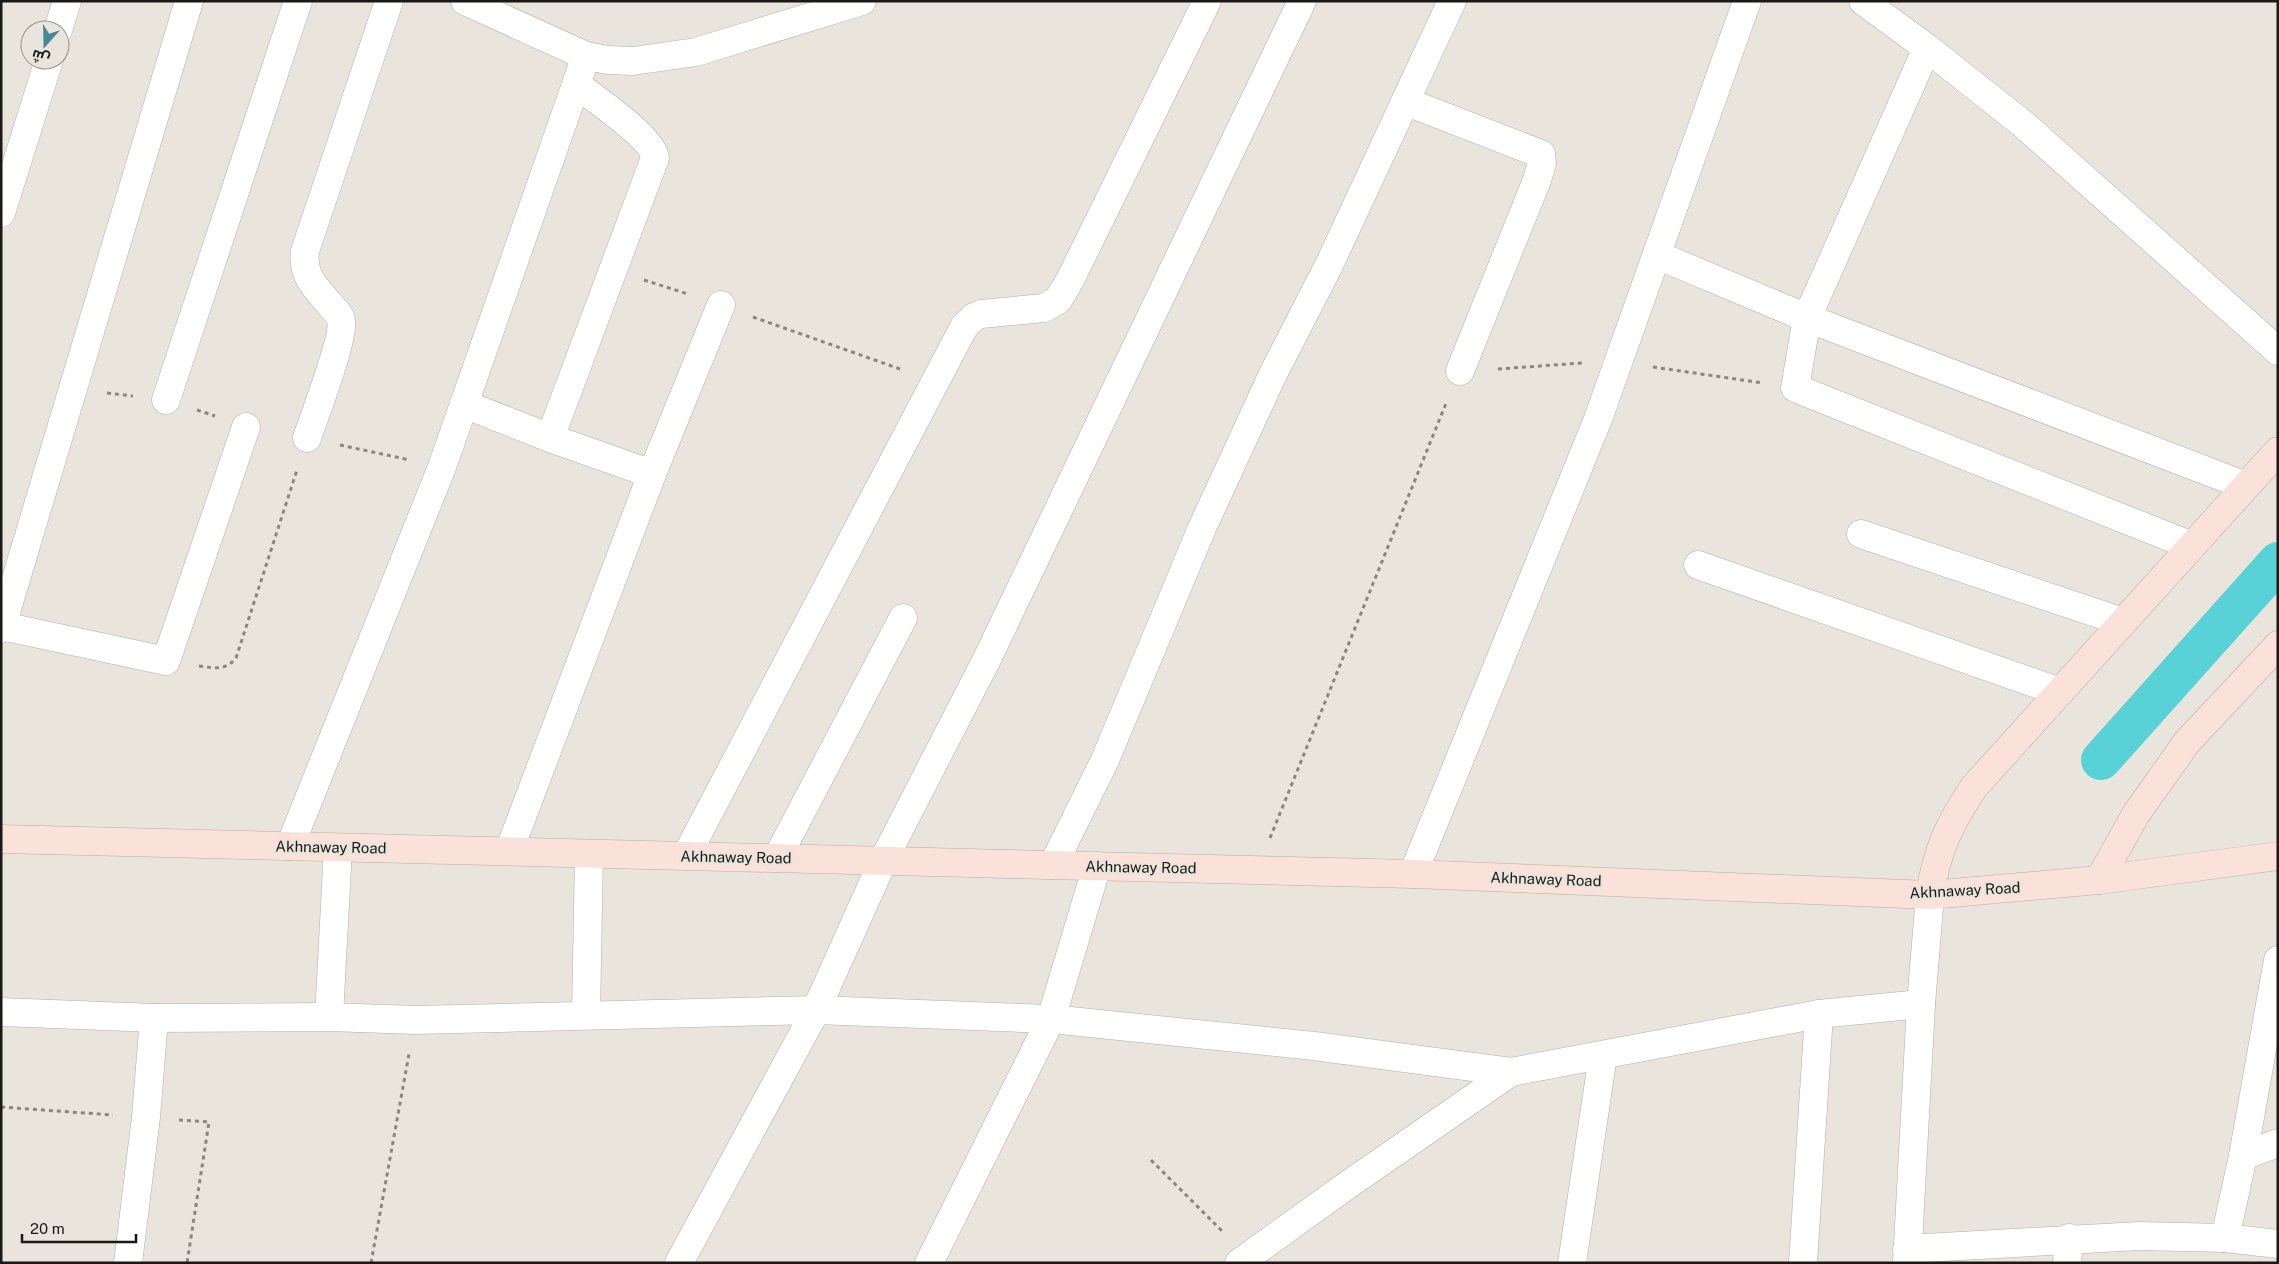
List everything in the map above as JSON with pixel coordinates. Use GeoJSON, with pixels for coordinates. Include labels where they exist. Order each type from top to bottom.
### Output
{"type":"FeatureCollection","features":[{"type":"Feature","properties":{"kind":"street"},"geometry":{"type":"LineString","coordinates":[[61,20],[67,1]]}},
{"type":"Feature","properties":{"kind":"street"},"geometry":{"type":"LineString","coordinates":[[189,1],[2,628],[166,661],[246,427]]}},
{"type":"Feature","properties":{"kind":"street"},"geometry":{"type":"LineString","coordinates":[[166,400],[298,1]]}},
{"type":"Feature","properties":{"kind":"street"},"geometry":{"type":"LineString","coordinates":[[307,438],[342,325],[340,316],[308,278],[304,259],[305,251],[389,1]]}},
{"type":"Feature","properties":{"kind":"street"},"geometry":{"type":"LineString","coordinates":[[465,1],[586,56],[608,60],[633,61],[696,52],[862,1]]}},
{"type":"Feature","properties":{"kind":"street"},"geometry":{"type":"LineString","coordinates":[[686,856],[937,382],[964,326],[980,314],[1044,308],[1058,300],[1065,290],[1207,1]]}},
{"type":"Feature","properties":{"kind":"street"},"geometry":{"type":"LineString","coordinates":[[679,1263],[816,1010],[883,860],[987,659],[1302,1]]}},
{"type":"Feature","properties":{"kind":"street"},"geometry":{"type":"LineString","coordinates":[[1053,865],[1105,760],[1198,537],[1273,374],[1329,265],[1407,102],[1452,1]]}},
{"type":"Feature","properties":{"kind":"street"},"geometry":{"type":"LineString","coordinates":[[1412,874],[1598,419],[1747,1]]}},
{"type":"Feature","properties":{"kind":"street"},"geometry":{"type":"LineString","coordinates":[[1864,1],[2023,124],[2278,351]]}},
{"type":"Feature","properties":{"kind":"street"},"geometry":{"type":"LineString","coordinates":[[1927,48],[1808,318],[1795,388],[2192,546]]}},
{"type":"Feature","properties":{"kind":"street"},"geometry":{"type":"LineString","coordinates":[[290,846],[442,467],[586,56]]}},
{"type":"Feature","properties":{"kind":"street"},"geometry":{"type":"LineString","coordinates":[[1,213],[46,70]]}},
{"type":"Feature","properties":{"kind":"street"},"geometry":{"type":"LineString","coordinates":[[550,438],[655,158],[654,152],[646,140],[577,85]]}},
{"type":"Feature","properties":{"kind":"street"},"geometry":{"type":"LineString","coordinates":[[1407,102],[1519,144],[1540,154],[1542,158],[1537,180],[1460,371]]}},
{"type":"Feature","properties":{"kind":"street"},"geometry":{"type":"LineString","coordinates":[[1657,254],[1808,318],[2246,486]]}},
{"type":"Feature","properties":{"kind":"street"},"geometry":{"type":"LineString","coordinates":[[509,852],[652,474],[721,305]]}},
{"type":"Feature","properties":{"kind":"street"},"geometry":{"type":"LineString","coordinates":[[464,404],[550,438],[652,474]]}},
{"type":"Feature","properties":{"kind":"street"},"geometry":{"type":"LineString","coordinates":[[2278,452],[1974,787],[1952,820],[1935,865],[1930,895],[1921,1004],[1907,1256],[2068,1251],[2139,1236],[2225,1238],[2278,1244]]}},
{"type":"Feature","properties":{"kind":"street"},"geometry":{"type":"LineString","coordinates":[[1861,534],[2123,622]]}},
{"type":"Feature","properties":{"kind":"street"},"geometry":{"type":"LineString","coordinates":[[1698,565],[2060,692]]}},
{"type":"Feature","properties":{"kind":"street"},"geometry":{"type":"LineString","coordinates":[[777,858],[903,618]]}},
{"type":"Feature","properties":{"kind":"street"},"geometry":{"type":"LineString","coordinates":[[2099,880],[2136,814],[2187,742],[2278,645]]}},
{"type":"Feature","properties":{"kind":"street","name":"Akhnaway Road"},"geometry":{"type":"LineString","coordinates":[[1,839],[1412,874],[1930,895],[2099,880],[2278,856]]}},
{"type":"Feature","properties":{"kind":"street"},"geometry":{"type":"LineString","coordinates":[[329,1016],[338,848]]}},
{"type":"Feature","properties":{"kind":"street"},"geometry":{"type":"LineString","coordinates":[[586,1015],[589,854]]}},
{"type":"Feature","properties":{"kind":"street"},"geometry":{"type":"LineString","coordinates":[[929,1263],[1051,1019],[1097,866]]}},
{"type":"Feature","properties":{"kind":"street"},"geometry":{"type":"LineString","coordinates":[[2225,1238],[2243,1156],[2278,960]]}},
{"type":"Feature","properties":{"kind":"street"},"geometry":{"type":"LineString","coordinates":[[1,1012],[154,1018],[329,1016],[416,1020],[816,1010],[1051,1019],[1314,1046],[1512,1072],[1819,1014],[1921,1004]]}},
{"type":"Feature","properties":{"kind":"street"},"geometry":{"type":"LineString","coordinates":[[1803,1263],[1819,1014]]}},
{"type":"Feature","properties":{"kind":"street"},"geometry":{"type":"LineString","coordinates":[[128,1263],[146,1117],[154,1018]]}},
{"type":"Feature","properties":{"kind":"street"},"geometry":{"type":"LineString","coordinates":[[1572,1263],[1603,1055]]}},
{"type":"Feature","properties":{"kind":"street"},"geometry":{"type":"LineString","coordinates":[[1244,1259],[1512,1072]]}},
{"type":"Feature","properties":{"kind":"street"},"geometry":{"type":"LineString","coordinates":[[2243,1156],[2278,1144]]}},
{"type":"Feature","properties":{"kind":"path"},"geometry":{"type":"LineString","coordinates":[[612,270],[721,305],[937,382]]}},
{"type":"Feature","properties":{"kind":"path"},"geometry":{"type":"LineString","coordinates":[[1257,870],[1460,371],[1618,361],[1795,388]]}},
{"type":"Feature","properties":{"kind":"path"},"geometry":{"type":"LineString","coordinates":[[166,661],[219,669],[226,667],[236,658],[307,438],[442,467]]}},
{"type":"Feature","properties":{"kind":"path"},"geometry":{"type":"LineString","coordinates":[[371,1263],[416,1020]]}},
{"type":"Feature","properties":{"kind":"path"},"geometry":{"type":"LineString","coordinates":[[1,1107],[209,1122],[187,1263]]}},
{"type":"Feature","properties":{"kind":"path"},"geometry":{"type":"LineString","coordinates":[[1151,1160],[1244,1259]]}},
{"type":"Feature","properties":{"kind":"waterway"},"geometry":{"type":"LineString","coordinates":[[2101,760],[2278,562]]}}]}
